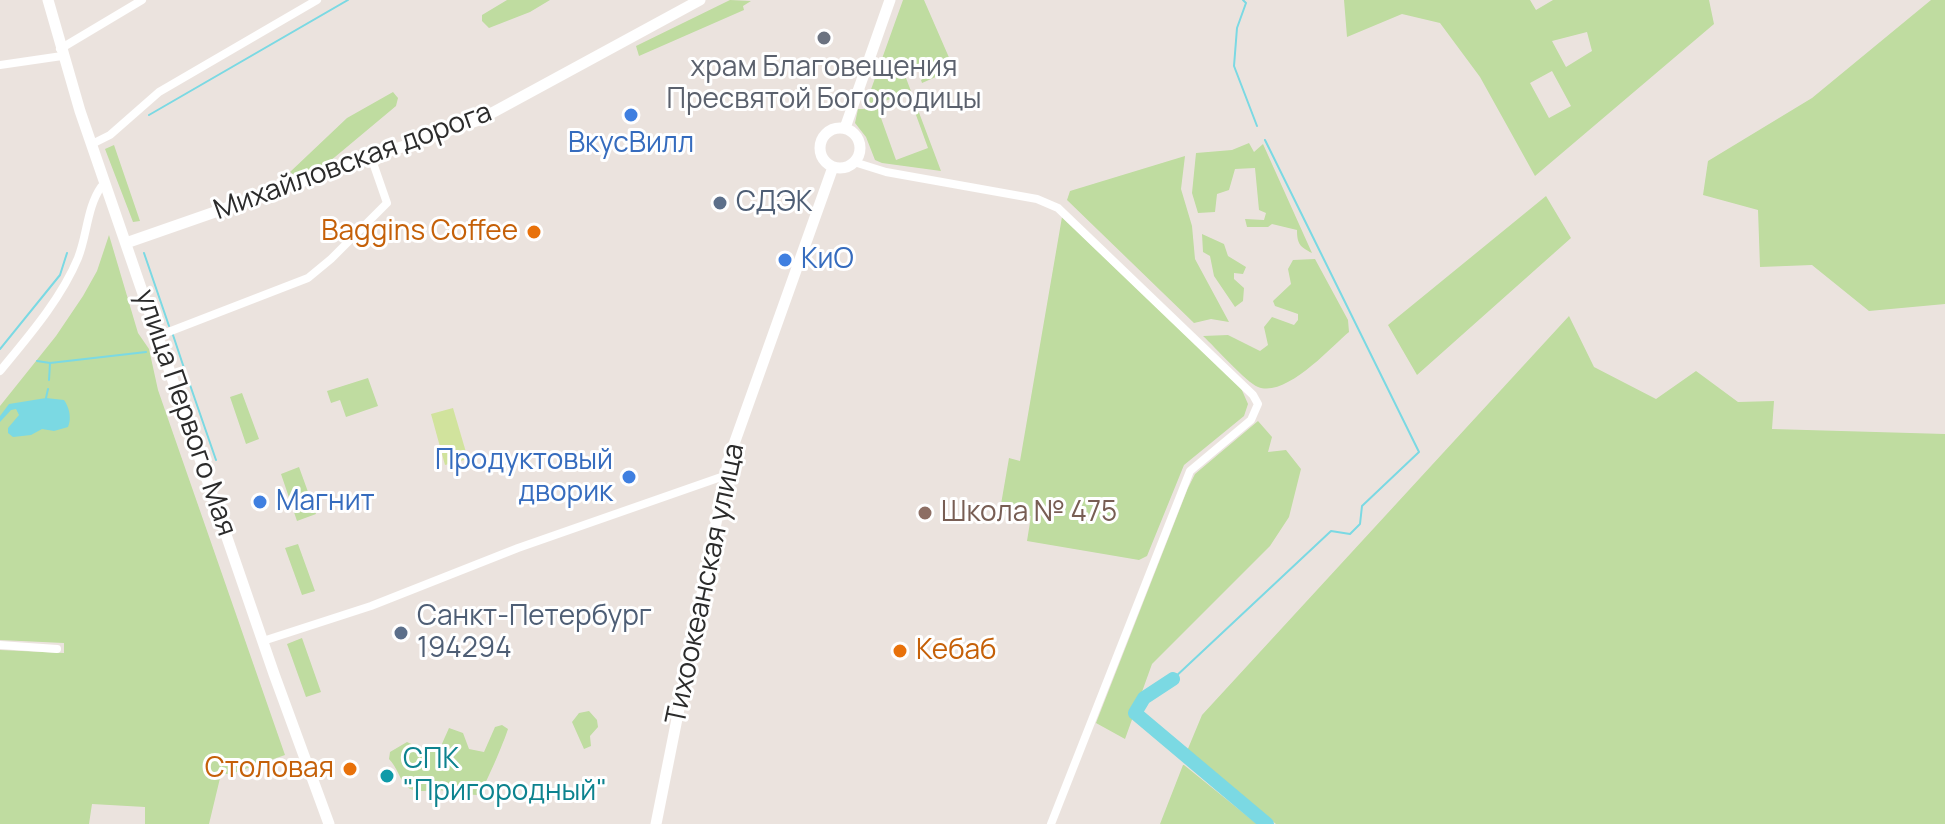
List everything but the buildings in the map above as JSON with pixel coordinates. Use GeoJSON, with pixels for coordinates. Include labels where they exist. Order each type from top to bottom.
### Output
{"type":"FeatureCollection","features":[{"type":"Feature","properties":{"kind":"street","name":"улица Первого Мая"},"geometry":{"type":"LineString","coordinates":[[48,0],[61,53],[106,186],[329,824]]}},
{"type":"Feature","properties":{"kind":"street"},"geometry":{"type":"LineString","coordinates":[[0,65],[61,53],[142,0]]}},
{"type":"Feature","properties":{"kind":"street"},"geometry":{"type":"LineString","coordinates":[[92,144],[110,135],[159,92],[317,0]]}},
{"type":"Feature","properties":{"kind":"street","name":"Михайловская дорога"},"geometry":{"type":"LineString","coordinates":[[126,243],[479,120],[700,0]]}},
{"type":"Feature","properties":{"kind":"street"},"geometry":{"type":"LineString","coordinates":[[845,128],[890,0]]}},
{"type":"Feature","properties":{"kind":"street"},"geometry":{"type":"LineString","coordinates":[[845,128],[853,132],[860,145],[854,162],[844,168],[833,167],[821,156],[821,140],[832,129],[845,128]]}},
{"type":"Feature","properties":{"kind":"street"},"geometry":{"type":"LineString","coordinates":[[158,336],[317,272],[387,203],[371,157]]}},
{"type":"Feature","properties":{"kind":"street"},"geometry":{"type":"LineString","coordinates":[[854,162],[886,172],[1037,199],[1058,208],[1253,395],[1258,404],[1251,420],[1190,471],[1051,824]]}},
{"type":"Feature","properties":{"kind":"street","name":"Тихоокеанская улица"},"geometry":{"type":"LineString","coordinates":[[656,824],[724,476],[745,408],[833,167]]}},
{"type":"Feature","properties":{"kind":"street"},"geometry":{"type":"LineString","coordinates":[[0,371],[69,278],[79,256],[95,196],[101,187],[106,186]]}},
{"type":"Feature","properties":{"kind":"street"},"geometry":{"type":"LineString","coordinates":[[263,641],[371,606],[518,548],[724,476]]}},
{"type":"Feature","properties":{"kind":"street"},"geometry":{"type":"LineString","coordinates":[[0,645],[57,649]]}},
{"type":"Feature","properties":{"kind":"green space"},"geometry":{"type":"Polygon","coordinates":[[[507,0],[550,0],[530,12],[489,28],[482,21],[482,15],[507,0]]]}},
{"type":"Feature","properties":{"kind":"green space"},"geometry":{"type":"Polygon","coordinates":[[[730,0],[751,1],[743,6],[744,10],[639,56],[636,46],[730,0]]]}},
{"type":"Feature","properties":{"kind":"green space"},"geometry":{"type":"Polygon","coordinates":[[[903,0],[924,0],[954,69],[922,83],[921,80],[926,77],[920,63],[903,70],[941,171],[875,160],[866,137],[855,123],[858,109],[864,109],[903,0]],[[908,93],[876,104],[896,160],[928,148],[908,93]]]}},
{"type":"Feature","properties":{"kind":"green space"},"geometry":{"type":"Polygon","coordinates":[[[1344,0],[1530,0],[1536,10],[1553,0],[1709,0],[1714,24],[1535,176],[1480,77],[1440,23],[1402,14],[1347,37],[1344,0]],[[1587,32],[1552,41],[1566,67],[1592,51],[1587,32]],[[1552,71],[1530,83],[1549,118],[1571,106],[1552,71]]]}},
{"type":"Feature","properties":{"kind":"green space"},"geometry":{"type":"Polygon","coordinates":[[[1931,0],[1945,0],[1945,304],[1869,311],[1812,265],[1760,267],[1758,210],[1703,195],[1708,161],[1812,98],[1931,0]]]}},
{"type":"Feature","properties":{"kind":"green space"},"geometry":{"type":"Polygon","coordinates":[[[393,92],[398,98],[396,106],[323,167],[300,179],[290,172],[347,118],[393,92]]]}},
{"type":"Feature","properties":{"kind":"green space"},"geometry":{"type":"Polygon","coordinates":[[[1249,143],[1254,152],[1263,144],[1312,253],[1300,244],[1297,230],[1272,224],[1268,227],[1247,227],[1245,219],[1264,220],[1266,213],[1259,210],[1255,168],[1235,169],[1229,190],[1217,194],[1215,212],[1198,213],[1192,193],[1196,153],[1232,150],[1249,143]]]}},
{"type":"Feature","properties":{"kind":"green space"},"geometry":{"type":"Polygon","coordinates":[[[114,145],[140,221],[133,222],[105,149],[114,145]]]}},
{"type":"Feature","properties":{"kind":"green space"},"geometry":{"type":"Polygon","coordinates":[[[1185,156],[1181,189],[1192,226],[1195,259],[1229,322],[1211,319],[1194,323],[1067,200],[1070,191],[1185,156]]]}},
{"type":"Feature","properties":{"kind":"green space"},"geometry":{"type":"Polygon","coordinates":[[[1546,196],[1571,238],[1417,375],[1388,325],[1546,196]]]}},
{"type":"Feature","properties":{"kind":"green space"},"geometry":{"type":"Polygon","coordinates":[[[1062,217],[1241,388],[1248,404],[1244,416],[1184,465],[1147,556],[1139,560],[1027,541],[1031,516],[1000,510],[1009,458],[1020,461],[1062,217]]]}},
{"type":"Feature","properties":{"kind":"green space"},"geometry":{"type":"Polygon","coordinates":[[[1202,234],[1224,244],[1228,256],[1246,267],[1243,274],[1234,273],[1234,279],[1244,288],[1243,301],[1235,307],[1214,276],[1210,256],[1203,252],[1202,234]]]}},
{"type":"Feature","properties":{"kind":"green space"},"geometry":{"type":"Polygon","coordinates":[[[109,235],[138,333],[149,349],[158,390],[285,755],[231,774],[221,774],[209,824],[145,824],[145,807],[92,804],[89,824],[0,824],[0,650],[64,653],[64,643],[0,640],[0,406],[56,336],[83,296],[97,271],[109,235]]]}},
{"type":"Feature","properties":{"kind":"green space"},"geometry":{"type":"Polygon","coordinates":[[[1315,259],[1348,320],[1349,332],[1294,378],[1282,385],[1258,387],[1238,372],[1203,336],[1228,335],[1260,351],[1268,345],[1264,327],[1272,317],[1294,325],[1298,320],[1298,314],[1275,306],[1273,301],[1291,284],[1288,269],[1293,260],[1315,259]]]}},
{"type":"Feature","properties":{"kind":"green space"},"geometry":{"type":"Polygon","coordinates":[[[1569,316],[1594,367],[1656,399],[1696,371],[1738,402],[1774,401],[1772,429],[1945,434],[1945,824],[1276,824],[1187,751],[1202,715],[1569,316]]]}},
{"type":"Feature","properties":{"kind":"green space"},"geometry":{"type":"Polygon","coordinates":[[[368,378],[378,406],[346,417],[340,400],[331,403],[327,391],[368,378]]]}},
{"type":"Feature","properties":{"kind":"green space"},"geometry":{"type":"Polygon","coordinates":[[[242,393],[259,439],[246,444],[230,397],[242,393]]]}},
{"type":"Feature","properties":{"kind":"green space"},"geometry":{"type":"Polygon","coordinates":[[[453,408],[468,459],[445,465],[431,414],[453,408]]]}},
{"type":"Feature","properties":{"kind":"green space"},"geometry":{"type":"Polygon","coordinates":[[[1258,421],[1272,437],[1268,452],[1286,450],[1301,469],[1289,517],[1270,546],[1152,664],[1125,739],[1096,723],[1188,488],[1195,474],[1258,421]]]}},
{"type":"Feature","properties":{"kind":"green space"},"geometry":{"type":"Polygon","coordinates":[[[299,467],[316,514],[297,521],[281,474],[299,467]]]}},
{"type":"Feature","properties":{"kind":"green space"},"geometry":{"type":"Polygon","coordinates":[[[298,544],[315,591],[302,595],[285,548],[298,544]]]}},
{"type":"Feature","properties":{"kind":"green space"},"geometry":{"type":"Polygon","coordinates":[[[302,638],[321,692],[306,697],[287,644],[302,638]]]}},
{"type":"Feature","properties":{"kind":"green space"},"geometry":{"type":"Polygon","coordinates":[[[589,711],[597,720],[598,727],[590,736],[591,746],[584,749],[572,722],[579,713],[589,711]]]}},
{"type":"Feature","properties":{"kind":"green space"},"geometry":{"type":"Polygon","coordinates":[[[502,725],[508,729],[478,795],[410,789],[389,759],[390,752],[407,742],[420,748],[441,746],[449,728],[463,733],[469,749],[484,752],[495,727],[502,725]]]}},
{"type":"Feature","properties":{"kind":"green space"},"geometry":{"type":"Polygon","coordinates":[[[1184,765],[1257,824],[1160,824],[1184,765]]]}},
{"type":"Feature","properties":{"kind":"water"},"geometry":{"type":"Polygon","coordinates":[[[46,398],[64,400],[69,413],[68,427],[54,431],[42,429],[31,435],[13,437],[8,433],[8,428],[19,415],[16,409],[0,422],[0,416],[9,404],[46,398]]]}},
{"type":"Feature","properties":{"kind":"waterway"},"geometry":{"type":"LineString","coordinates":[[149,115],[348,0]]}},
{"type":"Feature","properties":{"kind":"waterway"},"geometry":{"type":"LineString","coordinates":[[1243,0],[1246,3],[1237,28],[1234,66],[1257,126]]}},
{"type":"Feature","properties":{"kind":"waterway"},"geometry":{"type":"LineString","coordinates":[[1173,679],[1331,531],[1350,534],[1360,524],[1362,506],[1419,452],[1265,140]]}},
{"type":"Feature","properties":{"kind":"waterway"},"geometry":{"type":"LineString","coordinates":[[0,349],[60,275],[67,253]]}},
{"type":"Feature","properties":{"kind":"waterway"},"geometry":{"type":"LineString","coordinates":[[144,253],[169,326]]}},
{"type":"Feature","properties":{"kind":"waterway"},"geometry":{"type":"LineString","coordinates":[[172,332],[187,377]]}},
{"type":"Feature","properties":{"kind":"waterway"},"geometry":{"type":"LineString","coordinates":[[49,380],[50,363],[146,352]]}},
{"type":"Feature","properties":{"kind":"waterway"},"geometry":{"type":"LineString","coordinates":[[37,361],[50,363]]}},
{"type":"Feature","properties":{"kind":"waterway"},"geometry":{"type":"LineString","coordinates":[[189,382],[216,460]]}},
{"type":"Feature","properties":{"kind":"waterway"},"geometry":{"type":"LineString","coordinates":[[46,398],[48,389]]}},
{"type":"Feature","properties":{"kind":"waterway"},"geometry":{"type":"LineString","coordinates":[[1173,679],[1144,698],[1135,713],[1267,824]]}},
{"type":"Feature","properties":{"kind":"place","name":"храм Благовещения Пресвятой Богородицы"},"geometry":{"type":"Point","coordinates":[824,38]}},
{"type":"Feature","properties":{"kind":"place","name":"ВкусВилл"},"geometry":{"type":"Point","coordinates":[631,115]}},
{"type":"Feature","properties":{"kind":"place","name":"СДЭК"},"geometry":{"type":"Point","coordinates":[720,203]}},
{"type":"Feature","properties":{"kind":"place","name":"Baggins Coffee"},"geometry":{"type":"Point","coordinates":[534,232]}},
{"type":"Feature","properties":{"kind":"place","name":"КиО"},"geometry":{"type":"Point","coordinates":[785,260]}},
{"type":"Feature","properties":{"kind":"place","name":"Продуктовый дворик"},"geometry":{"type":"Point","coordinates":[629,477]}},
{"type":"Feature","properties":{"kind":"place","name":"Магнит"},"geometry":{"type":"Point","coordinates":[260,502]}},
{"type":"Feature","properties":{"kind":"place","name":"Школа № 475"},"geometry":{"type":"Point","coordinates":[925,513]}},
{"type":"Feature","properties":{"kind":"place","name":"Санкт-Петербург 194294"},"geometry":{"type":"Point","coordinates":[401,633]}},
{"type":"Feature","properties":{"kind":"place","name":"Кебаб"},"geometry":{"type":"Point","coordinates":[900,651]}},
{"type":"Feature","properties":{"kind":"place","name":"Столовая"},"geometry":{"type":"Point","coordinates":[350,769]}},
{"type":"Feature","properties":{"kind":"place","name":"СПК \"Пригородный\""},"geometry":{"type":"Point","coordinates":[387,776]}}]}
